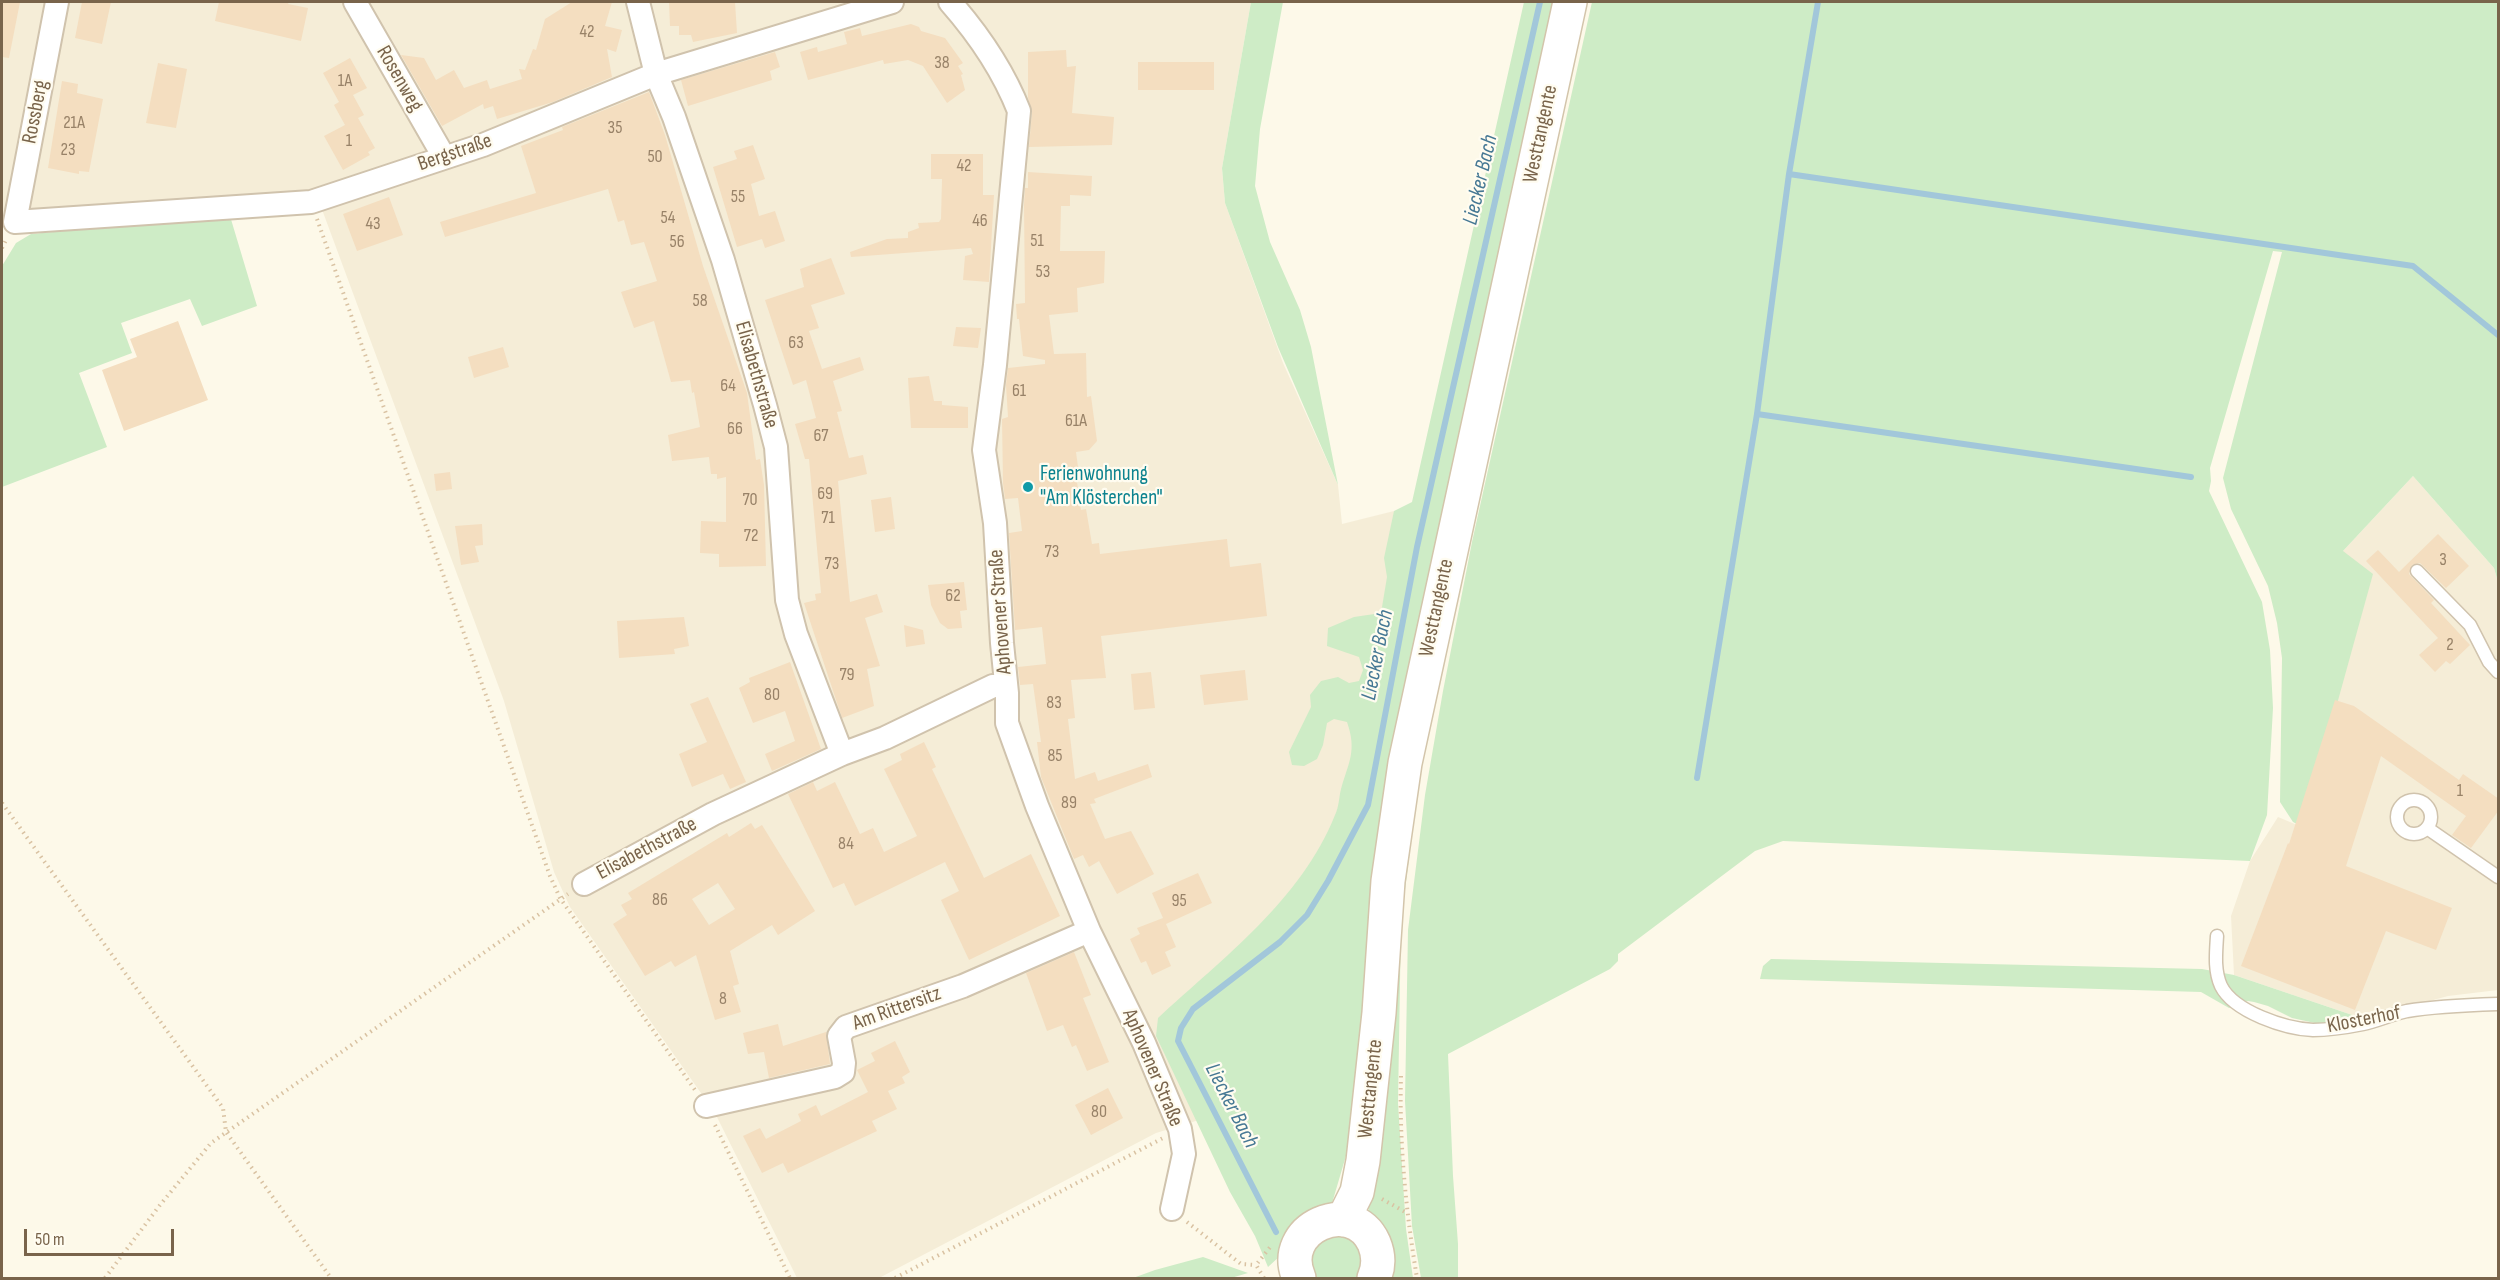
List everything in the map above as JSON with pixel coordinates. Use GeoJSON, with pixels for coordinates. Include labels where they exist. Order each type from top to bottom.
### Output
{"type":"FeatureCollection","features":[{"type":"Feature","properties":{"kind":"main road","name":"Westtangente"},"geometry":{"type":"LineString","coordinates":[[1343,1220],[1357,1192],[1363,1161],[1379,1013],[1388,881],[1405,763],[1570,2]]}},
{"type":"Feature","properties":{"kind":"main road"},"geometry":{"type":"LineString","coordinates":[[1295,1278],[1294,1264],[1300,1240],[1308,1230],[1331,1220],[1354,1223],[1372,1239],[1378,1261],[1374,1278]]}},
{"type":"Feature","properties":{"kind":"street","name":"Rossberg"},"geometry":{"type":"LineString","coordinates":[[8,222],[57,2]]}},
{"type":"Feature","properties":{"kind":"street","name":"Rosenweg"},"geometry":{"type":"LineString","coordinates":[[355,2],[444,158]]}},
{"type":"Feature","properties":{"kind":"street","name":"Elisabethstraße"},"geometry":{"type":"LineString","coordinates":[[638,2],[656,74],[674,117],[723,260],[768,416],[776,447],[786,594],[796,634],[842,754]]}},
{"type":"Feature","properties":{"kind":"street","name":"Bergstraße"},"geometry":{"type":"LineString","coordinates":[[8,222],[310,202],[483,145],[656,74],[892,2]]}},
{"type":"Feature","properties":{"kind":"street","name":"Aphovener Straße"},"geometry":{"type":"LineString","coordinates":[[950,2],[974,29],[1007,81],[1019,111],[995,365],[984,450],[995,523],[1007,723],[1037,806],[1089,931],[1144,1043],[1180,1129],[1184,1154],[1172,1209]]}},
{"type":"Feature","properties":{"kind":"street","name":"Elisabethstraße"},"geometry":{"type":"LineString","coordinates":[[584,884],[713,814],[842,754],[885,738],[993,686],[1005,685]]}},
{"type":"Feature","properties":{"kind":"street","name":"Am Rittersitz"},"geometry":{"type":"LineString","coordinates":[[706,1106],[835,1077],[843,1071],[844,1063],[839,1036],[846,1027],[963,986],[1089,931]]}},
{"type":"Feature","properties":{"kind":"lane"},"geometry":{"type":"LineString","coordinates":[[2417,571],[2470,625],[2489,662],[2499,672]]}},
{"type":"Feature","properties":{"kind":"lane"},"geometry":{"type":"LineString","coordinates":[[2427,828],[2499,877]]}},
{"type":"Feature","properties":{"kind":"lane","name":"Klosterhof"},"geometry":{"type":"LineString","coordinates":[[2217,936],[2216,968],[2221,986],[2232,999],[2253,1013],[2271,1021],[2313,1030],[2364,1024],[2406,1011],[2455,1005],[2499,1004]]}},
{"type":"Feature","properties":{"kind":"path"},"geometry":{"type":"LineString","coordinates":[[310,202],[542,854],[560,898],[706,1106],[790,1278]]}},
{"type":"Feature","properties":{"kind":"path"},"geometry":{"type":"LineString","coordinates":[[2,803],[223,1108],[226,1132],[331,1278]]}},
{"type":"Feature","properties":{"kind":"path"},"geometry":{"type":"LineString","coordinates":[[105,1278],[160,1205],[211,1143],[560,898],[584,884]]}},
{"type":"Feature","properties":{"kind":"path"},"geometry":{"type":"LineString","coordinates":[[1401,1069],[1400,1103],[1408,1227],[1417,1278]]}},
{"type":"Feature","properties":{"kind":"path"},"geometry":{"type":"LineString","coordinates":[[895,1278],[1180,1129]]}},
{"type":"Feature","properties":{"kind":"path"},"geometry":{"type":"LineString","coordinates":[[1172,1209],[1241,1264],[1256,1265]]}},
{"type":"Feature","properties":{"kind":"shaded area"},"geometry":{"type":"Polygon","coordinates":[[[2,2],[1251,2],[1222,168],[1225,203],[1283,363],[1338,485],[1342,524],[1394,511],[1404,539],[1351,813],[1199,1120],[1156,1133],[879,1278],[797,1278],[715,1113],[570,907],[554,872],[504,701],[317,196],[2,218],[2,2]]]}},
{"type":"Feature","properties":{"kind":"shaded area"},"geometry":{"type":"Polygon","coordinates":[[[2413,476],[2494,568],[2498,582],[2498,990],[2448,996],[2364,1019],[2234,975],[2231,916],[2250,861],[2278,817],[2302,827],[2343,551],[2413,476]]]}},
{"type":"Feature","properties":{"kind":"green space"},"geometry":{"type":"Polygon","coordinates":[[[1251,2],[1283,2],[1260,129],[1255,186],[1270,242],[1300,310],[1311,347],[1338,485],[1278,347],[1225,203],[1222,168],[1251,2]]]}},
{"type":"Feature","properties":{"kind":"green space"},"geometry":{"type":"Polygon","coordinates":[[[1524,2],[1555,2],[1362,1048],[1348,1149],[1330,1210],[1268,1267],[1255,1236],[1230,1192],[1156,1036],[1158,1018],[1234,950],[1281,901],[1320,846],[1336,812],[1352,749],[1347,722],[1334,719],[1327,723],[1323,745],[1317,759],[1304,766],[1292,765],[1289,752],[1311,707],[1310,695],[1321,681],[1338,677],[1349,683],[1359,681],[1363,670],[1359,657],[1327,646],[1328,628],[1354,617],[1381,613],[1387,577],[1384,558],[1394,511],[1412,502],[1524,2]]]}},
{"type":"Feature","properties":{"kind":"green space"},"geometry":{"type":"Polygon","coordinates":[[[1592,2],[2498,2],[2498,582],[2494,568],[2413,476],[2343,551],[2373,574],[2303,827],[2293,822],[2280,802],[2282,658],[2277,623],[2268,586],[2231,509],[2223,478],[2282,252],[2273,251],[2210,468],[2209,491],[2262,602],[2270,650],[2273,708],[2267,815],[2250,861],[1783,841],[1755,851],[1618,954],[1618,961],[1610,969],[1448,1054],[1458,1278],[1421,1278],[1412,1226],[1405,1101],[1408,930],[1425,795],[1472,542],[1592,2]]]}},
{"type":"Feature","properties":{"kind":"green space"},"geometry":{"type":"Polygon","coordinates":[[[230,216],[257,306],[202,326],[190,299],[121,323],[132,353],[79,373],[107,447],[2,487],[2,266],[16,243],[31,234],[230,216]]]}},
{"type":"Feature","properties":{"kind":"green space"},"geometry":{"type":"Polygon","coordinates":[[[1450,613],[1420,772],[1401,921],[1398,1103],[1406,1229],[1413,1278],[1387,1278],[1368,1213],[1387,1102],[1404,839],[1450,613]]]}},
{"type":"Feature","properties":{"kind":"green space"},"geometry":{"type":"Polygon","coordinates":[[[1771,959],[2202,969],[2234,975],[2364,1019],[2324,1025],[2292,1018],[2254,1002],[2248,1001],[2229,1008],[2201,992],[1760,979],[1763,966],[1771,959]]]}},
{"type":"Feature","properties":{"kind":"green space"},"geometry":{"type":"Polygon","coordinates":[[[1343,1233],[1363,1249],[1360,1278],[1315,1278],[1309,1256],[1318,1241],[1343,1233]]]}},
{"type":"Feature","properties":{"kind":"green space"},"geometry":{"type":"Polygon","coordinates":[[[1203,1257],[1248,1273],[1231,1278],[1133,1278],[1155,1270],[1203,1257]]]}},
{"type":"Feature","properties":{"kind":"building"},"geometry":{"type":"Polygon","coordinates":[[[2,2],[20,2],[9,58],[2,57],[2,2]]]}},
{"type":"Feature","properties":{"kind":"building"},"geometry":{"type":"Polygon","coordinates":[[[82,2],[111,2],[102,44],[75,38],[82,2]]]}},
{"type":"Feature","properties":{"kind":"building"},"geometry":{"type":"Polygon","coordinates":[[[219,2],[289,2],[288,4],[308,8],[301,41],[215,21],[219,2]]]}},
{"type":"Feature","properties":{"kind":"building"},"geometry":{"type":"Polygon","coordinates":[[[572,2],[612,2],[605,26],[622,30],[616,52],[607,49],[612,77],[553,102],[497,119],[493,106],[484,109],[483,104],[442,126],[401,55],[424,58],[436,80],[454,70],[464,88],[487,80],[490,89],[522,79],[519,69],[525,70],[533,49],[536,50],[545,19],[572,2]]]}},
{"type":"Feature","properties":{"kind":"building"},"geometry":{"type":"Polygon","coordinates":[[[669,2],[735,2],[737,33],[693,42],[691,35],[679,35],[679,26],[670,26],[669,2]]]}},
{"type":"Feature","properties":{"kind":"building"},"geometry":{"type":"Polygon","coordinates":[[[911,24],[919,27],[921,31],[945,38],[963,63],[958,66],[963,74],[961,75],[965,90],[947,103],[923,66],[908,60],[884,64],[883,60],[808,80],[800,52],[817,47],[818,52],[847,44],[844,32],[860,28],[862,36],[911,24]]]}},
{"type":"Feature","properties":{"kind":"building"},"geometry":{"type":"Polygon","coordinates":[[[1066,50],[1067,67],[1076,66],[1072,113],[1114,117],[1112,145],[1029,147],[1032,112],[1028,98],[1028,52],[1066,50]]]}},
{"type":"Feature","properties":{"kind":"building"},"geometry":{"type":"Polygon","coordinates":[[[775,52],[780,67],[770,71],[772,80],[688,106],[681,80],[775,52]]]}},
{"type":"Feature","properties":{"kind":"building"},"geometry":{"type":"Polygon","coordinates":[[[350,58],[367,88],[353,95],[364,115],[358,118],[375,148],[368,152],[370,155],[343,170],[324,136],[345,125],[334,105],[339,102],[323,73],[350,58]]]}},
{"type":"Feature","properties":{"kind":"building"},"geometry":{"type":"Polygon","coordinates":[[[1138,62],[1214,62],[1214,90],[1138,90],[1138,62]]]}},
{"type":"Feature","properties":{"kind":"building"},"geometry":{"type":"Polygon","coordinates":[[[158,63],[187,69],[176,128],[146,123],[158,63]]]}},
{"type":"Feature","properties":{"kind":"building"},"geometry":{"type":"Polygon","coordinates":[[[62,81],[78,84],[77,93],[103,99],[89,172],[79,171],[79,174],[48,168],[62,81]]]}},
{"type":"Feature","properties":{"kind":"building"},"geometry":{"type":"Polygon","coordinates":[[[649,92],[665,135],[703,266],[747,393],[756,460],[760,459],[764,485],[766,566],[719,567],[719,554],[700,553],[701,521],[726,522],[726,477],[717,479],[717,474],[711,474],[709,457],[672,461],[668,435],[700,427],[694,392],[692,393],[690,380],[671,382],[654,321],[634,328],[621,292],[657,281],[644,242],[631,245],[624,220],[618,222],[608,189],[445,237],[440,222],[536,193],[521,146],[649,92]]]}},
{"type":"Feature","properties":{"kind":"building"},"geometry":{"type":"Polygon","coordinates":[[[753,145],[765,179],[751,184],[759,216],[775,211],[785,241],[765,248],[762,239],[737,247],[713,167],[737,159],[734,151],[753,145]]]}},
{"type":"Feature","properties":{"kind":"building"},"geometry":{"type":"Polygon","coordinates":[[[931,154],[983,154],[983,195],[994,195],[989,282],[963,280],[965,256],[973,254],[971,248],[851,257],[850,252],[887,239],[908,238],[908,232],[919,228],[918,223],[939,222],[942,179],[931,179],[931,154]]]}},
{"type":"Feature","properties":{"kind":"building"},"geometry":{"type":"Polygon","coordinates":[[[1028,172],[1092,176],[1091,196],[1070,195],[1070,206],[1061,206],[1060,251],[1105,251],[1104,283],[1077,288],[1078,312],[1049,315],[1054,354],[1086,353],[1087,397],[1091,396],[1097,441],[1089,450],[1076,452],[1078,467],[1075,468],[1081,510],[1086,509],[1092,544],[1099,543],[1100,554],[1227,539],[1230,567],[1261,563],[1267,616],[1101,636],[1106,678],[1071,680],[1075,718],[1068,719],[1075,779],[1095,772],[1098,781],[1148,764],[1152,777],[1094,799],[1096,803],[1090,804],[1105,839],[1131,831],[1154,874],[1117,894],[1099,861],[1089,867],[1083,855],[1074,859],[1041,777],[1037,742],[1041,742],[1033,684],[1020,685],[1018,667],[1046,664],[1042,627],[1015,630],[1009,533],[1022,531],[1018,498],[1005,499],[1003,483],[1002,419],[1008,417],[1006,385],[1008,368],[1045,364],[1045,360],[1023,356],[1019,319],[1017,319],[1016,304],[1025,303],[1024,205],[1025,188],[1028,188],[1028,172]]]}},
{"type":"Feature","properties":{"kind":"building"},"geometry":{"type":"Polygon","coordinates":[[[389,197],[403,235],[357,251],[343,214],[389,197]]]}},
{"type":"Feature","properties":{"kind":"building"},"geometry":{"type":"Polygon","coordinates":[[[831,258],[845,294],[811,305],[819,328],[809,331],[822,369],[860,357],[864,370],[833,381],[842,411],[837,412],[849,458],[863,455],[867,474],[838,481],[850,602],[877,594],[883,612],[865,618],[880,666],[867,669],[874,706],[842,718],[804,603],[816,600],[815,594],[821,593],[809,459],[805,459],[795,424],[816,418],[806,380],[793,385],[765,300],[804,287],[800,269],[831,258]]]}},
{"type":"Feature","properties":{"kind":"building"},"geometry":{"type":"Polygon","coordinates":[[[178,321],[208,400],[124,431],[102,370],[137,357],[130,339],[178,321]]]}},
{"type":"Feature","properties":{"kind":"building"},"geometry":{"type":"Polygon","coordinates":[[[956,327],[981,328],[978,348],[953,346],[956,327]]]}},
{"type":"Feature","properties":{"kind":"building"},"geometry":{"type":"Polygon","coordinates":[[[503,347],[509,367],[474,378],[468,357],[503,347]]]}},
{"type":"Feature","properties":{"kind":"building"},"geometry":{"type":"Polygon","coordinates":[[[929,376],[934,401],[942,401],[942,405],[968,407],[968,428],[911,428],[908,378],[929,376]]]}},
{"type":"Feature","properties":{"kind":"building"},"geometry":{"type":"Polygon","coordinates":[[[450,472],[452,489],[436,491],[434,474],[450,472]]]}},
{"type":"Feature","properties":{"kind":"building"},"geometry":{"type":"Polygon","coordinates":[[[891,497],[895,529],[875,532],[871,500],[891,497]]]}},
{"type":"Feature","properties":{"kind":"building"},"geometry":{"type":"Polygon","coordinates":[[[482,524],[483,545],[475,546],[479,562],[461,565],[455,526],[482,524]]]}},
{"type":"Feature","properties":{"kind":"building"},"geometry":{"type":"Polygon","coordinates":[[[2438,534],[2469,566],[2446,588],[2420,563],[2412,565],[2409,574],[2434,600],[2431,603],[2470,645],[2450,664],[2446,661],[2435,672],[2419,655],[2438,638],[2366,561],[2378,550],[2399,572],[2438,534]]]}},
{"type":"Feature","properties":{"kind":"building"},"geometry":{"type":"Polygon","coordinates":[[[964,582],[967,610],[960,611],[962,628],[948,629],[940,623],[931,605],[928,585],[964,582]]]}},
{"type":"Feature","properties":{"kind":"building"},"geometry":{"type":"Polygon","coordinates":[[[684,617],[689,646],[674,649],[675,654],[619,658],[617,621],[684,617]]]}},
{"type":"Feature","properties":{"kind":"building"},"geometry":{"type":"Polygon","coordinates":[[[904,625],[923,630],[925,644],[906,647],[904,625]]]}},
{"type":"Feature","properties":{"kind":"building"},"geometry":{"type":"Polygon","coordinates":[[[790,662],[821,749],[772,771],[765,754],[795,741],[785,711],[753,723],[739,688],[750,682],[749,678],[790,662]]]}},
{"type":"Feature","properties":{"kind":"building"},"geometry":{"type":"Polygon","coordinates":[[[1245,670],[1248,700],[1204,705],[1200,675],[1245,670]]]}},
{"type":"Feature","properties":{"kind":"building"},"geometry":{"type":"Polygon","coordinates":[[[1151,672],[1155,708],[1134,710],[1131,674],[1151,672]]]}},
{"type":"Feature","properties":{"kind":"building"},"geometry":{"type":"Polygon","coordinates":[[[708,697],[746,782],[730,789],[723,774],[692,787],[679,754],[707,742],[690,704],[708,697]]]}},
{"type":"Feature","properties":{"kind":"building"},"geometry":{"type":"Polygon","coordinates":[[[2335,700],[2354,706],[2459,780],[2463,774],[2499,799],[2499,810],[2471,848],[2452,835],[2466,816],[2381,756],[2346,866],[2452,908],[2436,950],[2386,931],[2355,1010],[2241,966],[2289,844],[2335,700]]]}},
{"type":"Feature","properties":{"kind":"building"},"geometry":{"type":"Polygon","coordinates":[[[924,742],[936,767],[932,769],[984,878],[1031,854],[1060,916],[969,960],[941,900],[959,891],[945,862],[855,906],[844,883],[833,888],[788,794],[813,782],[817,791],[835,782],[860,834],[873,828],[884,852],[917,836],[884,769],[902,760],[900,754],[924,742]]]}},
{"type":"Feature","properties":{"kind":"building"},"geometry":{"type":"Polygon","coordinates":[[[751,823],[755,829],[762,825],[815,911],[778,935],[772,925],[730,951],[739,984],[733,986],[741,1012],[715,1020],[696,955],[675,967],[671,961],[645,976],[613,924],[627,915],[621,905],[632,899],[628,893],[727,833],[729,837],[751,823]],[[718,883],[692,899],[709,925],[735,909],[718,883]]]}},
{"type":"Feature","properties":{"kind":"building"},"geometry":{"type":"Polygon","coordinates":[[[1198,873],[1212,903],[1166,924],[1176,947],[1165,952],[1171,966],[1152,975],[1146,961],[1141,963],[1130,939],[1140,934],[1137,928],[1163,918],[1152,893],[1198,873]]]}},
{"type":"Feature","properties":{"kind":"building"},"geometry":{"type":"Polygon","coordinates":[[[1074,952],[1091,995],[1083,998],[1109,1062],[1087,1071],[1076,1045],[1072,1047],[1063,1025],[1047,1031],[1026,973],[1074,952]]]}},
{"type":"Feature","properties":{"kind":"building"},"geometry":{"type":"Polygon","coordinates":[[[778,1024],[783,1046],[826,1032],[830,1064],[769,1078],[764,1052],[748,1054],[743,1033],[778,1024]]]}},
{"type":"Feature","properties":{"kind":"building"},"geometry":{"type":"Polygon","coordinates":[[[895,1041],[910,1072],[902,1077],[905,1083],[888,1091],[897,1109],[872,1121],[877,1131],[788,1173],[783,1163],[762,1173],[743,1136],[760,1128],[766,1139],[801,1121],[798,1114],[816,1105],[821,1116],[868,1092],[857,1070],[875,1061],[871,1053],[895,1041]]]}},
{"type":"Feature","properties":{"kind":"building"},"geometry":{"type":"Polygon","coordinates":[[[1108,1088],[1123,1118],[1091,1135],[1075,1105],[1108,1088]]]}},
{"type":"Feature","properties":{"kind":"waterway","name":"Liecker Bach"},"geometry":{"type":"LineString","coordinates":[[1276,1232],[1178,1041],[1181,1028],[1193,1009],[1280,942],[1307,915],[1328,881],[1368,805],[1417,547],[1540,2]]}},
{"type":"Feature","properties":{"kind":"waterway"},"geometry":{"type":"LineString","coordinates":[[1818,2],[1789,174],[2413,266],[2498,335]]}},
{"type":"Feature","properties":{"kind":"waterway"},"geometry":{"type":"LineString","coordinates":[[1789,174],[1757,414],[2191,477]]}},
{"type":"Feature","properties":{"kind":"waterway"},"geometry":{"type":"LineString","coordinates":[[1697,778],[1757,414]]}},
{"type":"Feature","properties":{"kind":"place","name":"Ferienwohnung \"Am Klösterchen\""},"geometry":{"type":"Point","coordinates":[1028,487]}}]}
